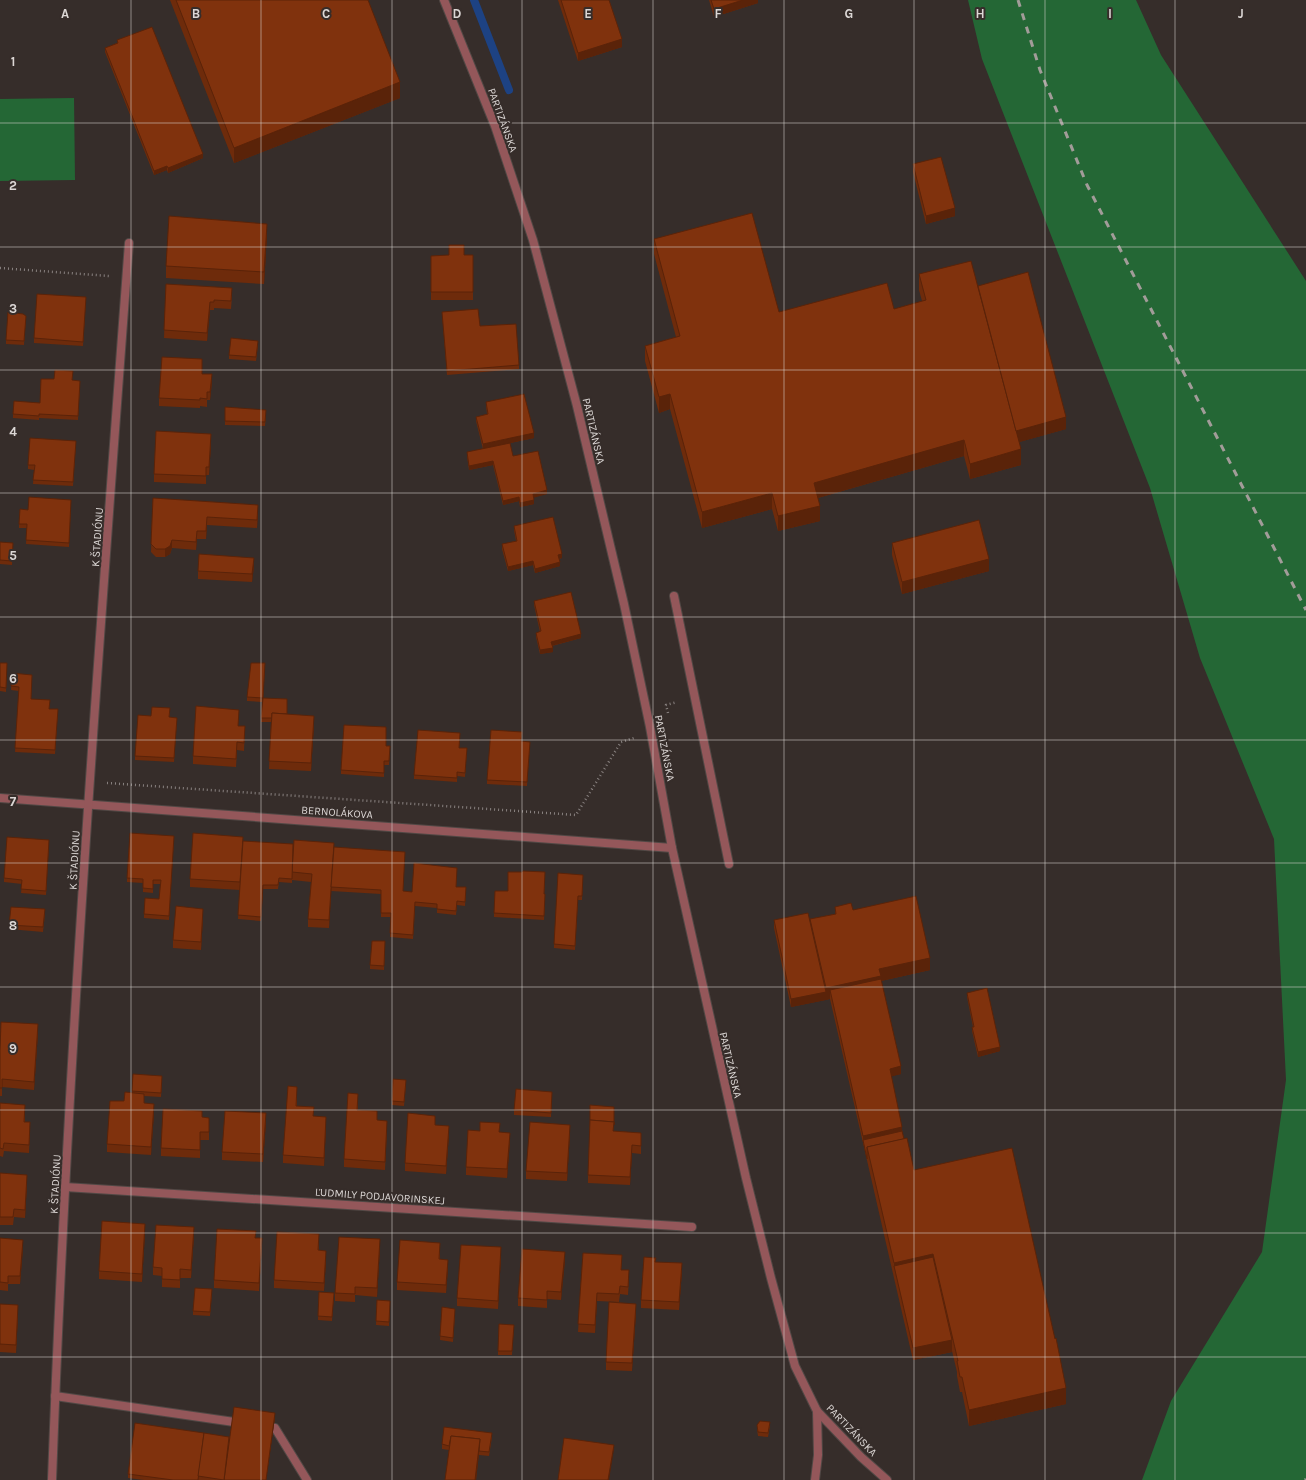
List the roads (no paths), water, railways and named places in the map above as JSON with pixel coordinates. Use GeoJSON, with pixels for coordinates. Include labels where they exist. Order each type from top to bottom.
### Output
{"type":"FeatureCollection","features":[{"type":"Feature","properties":{"kind":"street","name":"PARTIZÁNSKA"},"geometry":{"type":"LineString","coordinates":[[444,0],[495,126],[533,240],[577,406],[624,604],[650,727],[672,848],[746,1178],[770,1278],[795,1366],[817,1411],[861,1457],[888,1480]]}},
{"type":"Feature","properties":{"kind":"street","name":"K ŠTADIÓNU"},"geometry":{"type":"LineString","coordinates":[[52,1480],[65,1187],[88,805],[129,243]]}},
{"type":"Feature","properties":{"kind":"street"},"geometry":{"type":"LineString","coordinates":[[674,596],[729,864]]}},
{"type":"Feature","properties":{"kind":"street","name":"BERNOLÁKOVA"},"geometry":{"type":"LineString","coordinates":[[0,798],[672,848]]}},
{"type":"Feature","properties":{"kind":"street","name":"ĽUDMILY PODJAVORINSKEJ"},"geometry":{"type":"LineString","coordinates":[[65,1187],[692,1226]]}},
{"type":"Feature","properties":{"kind":"street"},"geometry":{"type":"LineString","coordinates":[[55,1396],[275,1428],[307,1480]]}},
{"type":"Feature","properties":{"kind":"street"},"geometry":{"type":"LineString","coordinates":[[815,1480],[818,1455],[817,1411]]}},
{"type":"Feature","properties":{"kind":"waterway"},"geometry":{"type":"LineString","coordinates":[[474,0],[509,90]]}},
{"type":"Feature","properties":{"kind":"railway"},"geometry":{"type":"LineString","coordinates":[[1018,0],[1040,70],[1087,185],[1306,610]]}}]}
